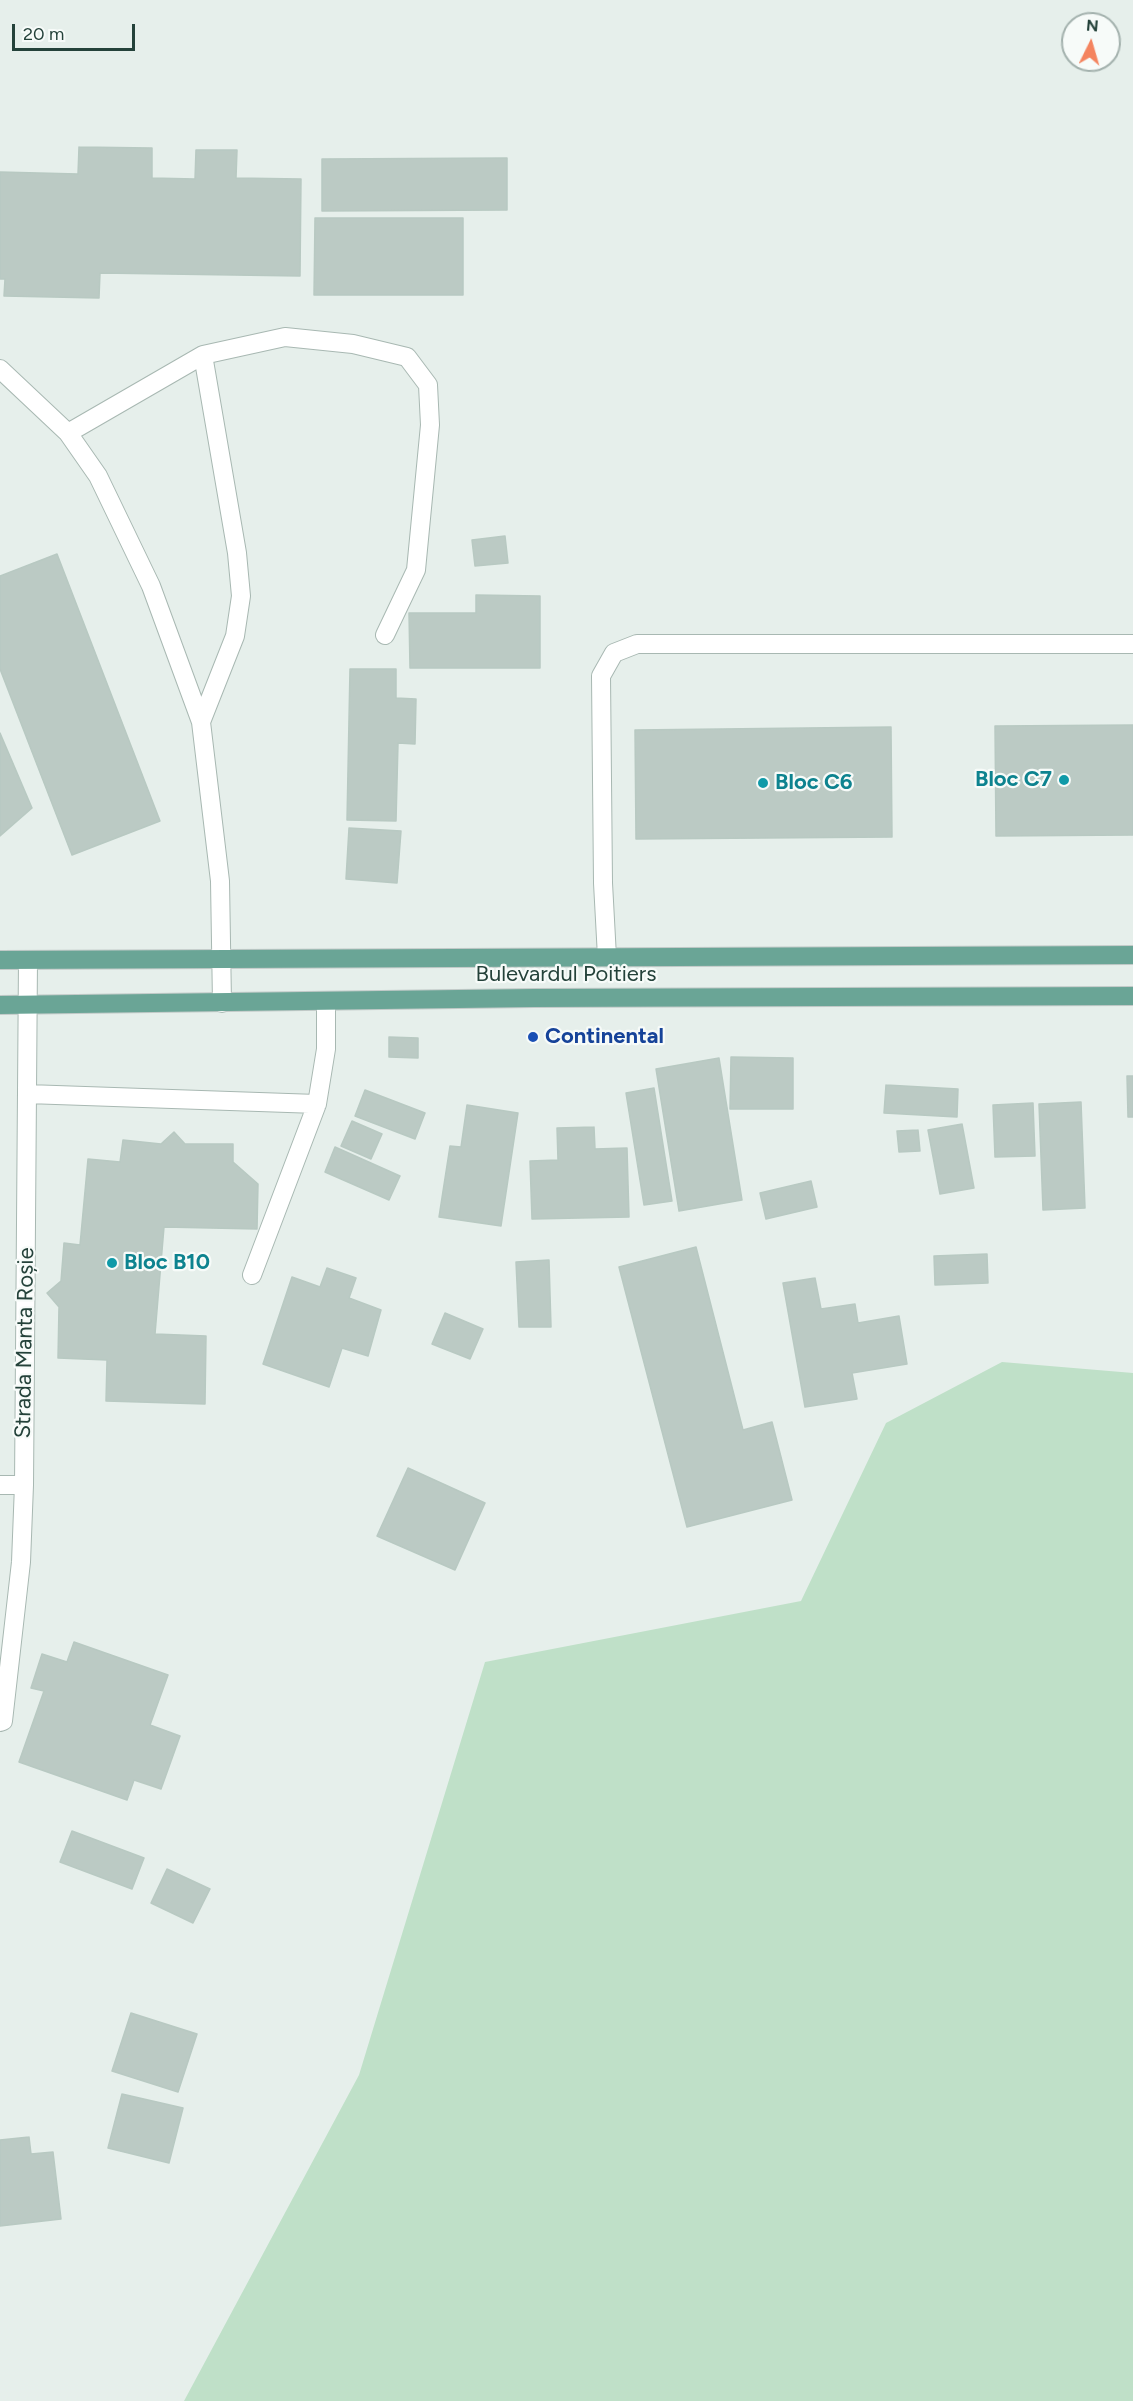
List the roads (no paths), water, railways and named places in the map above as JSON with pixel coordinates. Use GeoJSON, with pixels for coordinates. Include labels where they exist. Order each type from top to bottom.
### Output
{"type":"FeatureCollection","features":[{"type":"Feature","properties":{"kind":"main road","name":"Bulevardul Poitiers"},"geometry":{"type":"LineString","coordinates":[[0,960],[1133,955]]}},
{"type":"Feature","properties":{"kind":"main road","name":"Bulevardul Poitiers"},"geometry":{"type":"LineString","coordinates":[[0,1005],[534,998],[1133,996]]}},
{"type":"Feature","properties":{"kind":"street"},"geometry":{"type":"LineString","coordinates":[[68,433],[203,355],[285,337],[353,344],[406,357],[428,385],[430,425],[416,570],[385,635]]}},
{"type":"Feature","properties":{"kind":"street"},"geometry":{"type":"LineString","coordinates":[[201,722],[235,636],[241,596],[237,553],[203,355]]}},
{"type":"Feature","properties":{"kind":"street"},"geometry":{"type":"LineString","coordinates":[[0,369],[68,433],[98,476],[151,586],[201,722],[220,881],[222,1003]]}},
{"type":"Feature","properties":{"kind":"street"},"geometry":{"type":"LineString","coordinates":[[607,957],[603,884],[601,676],[614,653],[637,644],[1133,644]]}},
{"type":"Feature","properties":{"kind":"street","name":"Strada Manta Roșie"},"geometry":{"type":"LineString","coordinates":[[1,1727],[21,1562],[24,1485],[28,960]]}},
{"type":"Feature","properties":{"kind":"street"},"geometry":{"type":"LineString","coordinates":[[252,1275],[317,1104],[326,1049],[326,1002]]}},
{"type":"Feature","properties":{"kind":"street"},"geometry":{"type":"LineString","coordinates":[[27,1094],[317,1104]]}},
{"type":"Feature","properties":{"kind":"street"},"geometry":{"type":"LineString","coordinates":[[0,1485],[24,1485]]}},
{"type":"Feature","properties":{"kind":"place","name":"Bloc C7"},"geometry":{"type":"Point","coordinates":[1064,780]}},
{"type":"Feature","properties":{"kind":"place","name":"Bloc C6"},"geometry":{"type":"Point","coordinates":[763,783]}},
{"type":"Feature","properties":{"kind":"place","name":"Continental"},"geometry":{"type":"Point","coordinates":[533,1037]}},
{"type":"Feature","properties":{"kind":"place","name":"Bloc B10"},"geometry":{"type":"Point","coordinates":[112,1263]}}]}
